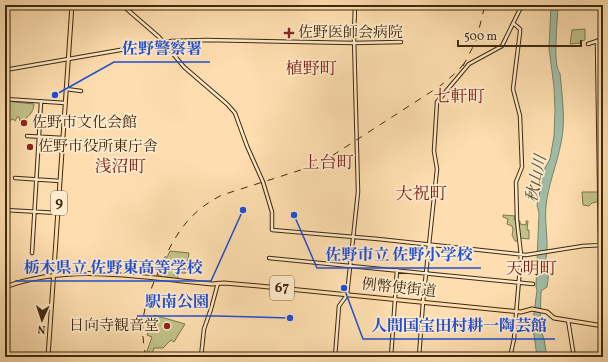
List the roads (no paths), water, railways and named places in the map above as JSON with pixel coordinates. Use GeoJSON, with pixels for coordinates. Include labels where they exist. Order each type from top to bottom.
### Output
{"type":"FeatureCollection","features":[{"type":"Feature","properties":{"kind":"main road","name":"9"},"geometry":{"type":"LineString","coordinates":[[54,275],[72,5]]}},
{"type":"Feature","properties":{"kind":"main road","name":"67"},"geometry":{"type":"LineString","coordinates":[[5,287],[54,275],[93,273],[212,284],[218,283]]}},
{"type":"Feature","properties":{"kind":"main road"},"geometry":{"type":"LineString","coordinates":[[48,357],[54,275]]}},
{"type":"Feature","properties":{"kind":"main road","name":"例幣使街道"},"geometry":{"type":"LineString","coordinates":[[218,283],[517,312],[532,309],[549,313],[554,318],[603,326]]}},
{"type":"Feature","properties":{"kind":"street"},"geometry":{"type":"LineString","coordinates":[[122,5],[164,42],[184,67],[227,104],[235,113],[247,146],[263,182],[272,212],[272,230],[521,254],[536,254],[583,246],[602,245],[597,41]]}},
{"type":"Feature","properties":{"kind":"street"},"geometry":{"type":"LineString","coordinates":[[335,357],[339,306],[347,295],[358,192],[354,43],[355,5]]}},
{"type":"Feature","properties":{"kind":"street"},"geometry":{"type":"LineString","coordinates":[[419,357],[423,302],[437,169],[434,150],[437,102],[469,64],[502,46],[522,5]]}},
{"type":"Feature","properties":{"kind":"street"},"geometry":{"type":"LineString","coordinates":[[510,357],[514,344],[521,254],[517,220],[516,182],[522,167],[520,116],[513,89],[520,29],[514,24]]}},
{"type":"Feature","properties":{"kind":"street"},"geometry":{"type":"LineString","coordinates":[[588,44],[603,39]]}},
{"type":"Feature","properties":{"kind":"street"},"geometry":{"type":"LineString","coordinates":[[5,70],[164,42],[211,40],[354,43],[401,42]]}},
{"type":"Feature","properties":{"kind":"street"},"geometry":{"type":"LineString","coordinates":[[66,89],[81,91]]}},
{"type":"Feature","properties":{"kind":"street"},"geometry":{"type":"LineString","coordinates":[[5,100],[65,103]]}},
{"type":"Feature","properties":{"kind":"street"},"geometry":{"type":"LineString","coordinates":[[32,253],[42,102]]}},
{"type":"Feature","properties":{"kind":"street"},"geometry":{"type":"LineString","coordinates":[[27,136],[63,138]]}},
{"type":"Feature","properties":{"kind":"street"},"geometry":{"type":"LineString","coordinates":[[15,178],[60,181]]}},
{"type":"Feature","properties":{"kind":"street"},"geometry":{"type":"LineString","coordinates":[[5,210],[58,213]]}},
{"type":"Feature","properties":{"kind":"street"},"geometry":{"type":"LineString","coordinates":[[269,258],[533,284]]}},
{"type":"Feature","properties":{"kind":"street"},"geometry":{"type":"LineString","coordinates":[[391,357],[397,270]]}},
{"type":"Feature","properties":{"kind":"street"},"geometry":{"type":"LineString","coordinates":[[201,357],[205,326],[218,283]]}},
{"type":"Feature","properties":{"kind":"street"},"geometry":{"type":"LineString","coordinates":[[568,320],[574,357]]}},
{"type":"Feature","properties":{"kind":"railway"},"geometry":{"type":"LineString","coordinates":[[463,66],[476,41],[485,5]]}},
{"type":"Feature","properties":{"kind":"railway"},"geometry":{"type":"LineString","coordinates":[[146,357],[143,322],[144,311],[150,291],[171,245],[191,217],[200,209],[222,195],[307,168],[327,159],[440,86],[458,71],[465,62]]}},
{"type":"Feature","properties":{"kind":"place","name":"佐野医師会病院"},"geometry":{"type":"Point","coordinates":[289,33]}},
{"type":"Feature","properties":{"kind":"place","name":"佐野警察署"},"geometry":{"type":"Point","coordinates":[55,95]}},
{"type":"Feature","properties":{"kind":"place","name":"佐野市文化会館"},"geometry":{"type":"Point","coordinates":[24,123]}},
{"type":"Feature","properties":{"kind":"place","name":"佐野市役所東庁舎"},"geometry":{"type":"Point","coordinates":[30,147]}},
{"type":"Feature","properties":{"kind":"place","name":"栃木県立 佐野東高等学校"},"geometry":{"type":"Point","coordinates":[243,210]}},
{"type":"Feature","properties":{"kind":"place","name":"佐野市立 佐野小学校"},"geometry":{"type":"Point","coordinates":[294,215]}},
{"type":"Feature","properties":{"kind":"place","name":"人間国宝田村耕一陶芸館"},"geometry":{"type":"Point","coordinates":[344,288]}},
{"type":"Feature","properties":{"kind":"place","name":"駅南公園"},"geometry":{"type":"Point","coordinates":[290,318]}},
{"type":"Feature","properties":{"kind":"place","name":"日向寺観音堂"},"geometry":{"type":"Point","coordinates":[167,326]}},
{"type":"Feature","properties":{"kind":"district","name":"植野町"},"geometry":{"type":"Point","coordinates":[311,69]}},
{"type":"Feature","properties":{"kind":"district","name":"七軒町"},"geometry":{"type":"Point","coordinates":[459,97]}},
{"type":"Feature","properties":{"kind":"district","name":"上台町"},"geometry":{"type":"Point","coordinates":[328,163]}},
{"type":"Feature","properties":{"kind":"district","name":"浅沼町"},"geometry":{"type":"Point","coordinates":[120,167]}},
{"type":"Feature","properties":{"kind":"district","name":"大祝町"},"geometry":{"type":"Point","coordinates":[421,194]}},
{"type":"Feature","properties":{"kind":"district","name":"天明町"},"geometry":{"type":"Point","coordinates":[531,269]}},
{"type":"Feature","properties":{"kind":"water label","name":"秋山川"},"geometry":{"type":"Point","coordinates":[537,179]}}]}
